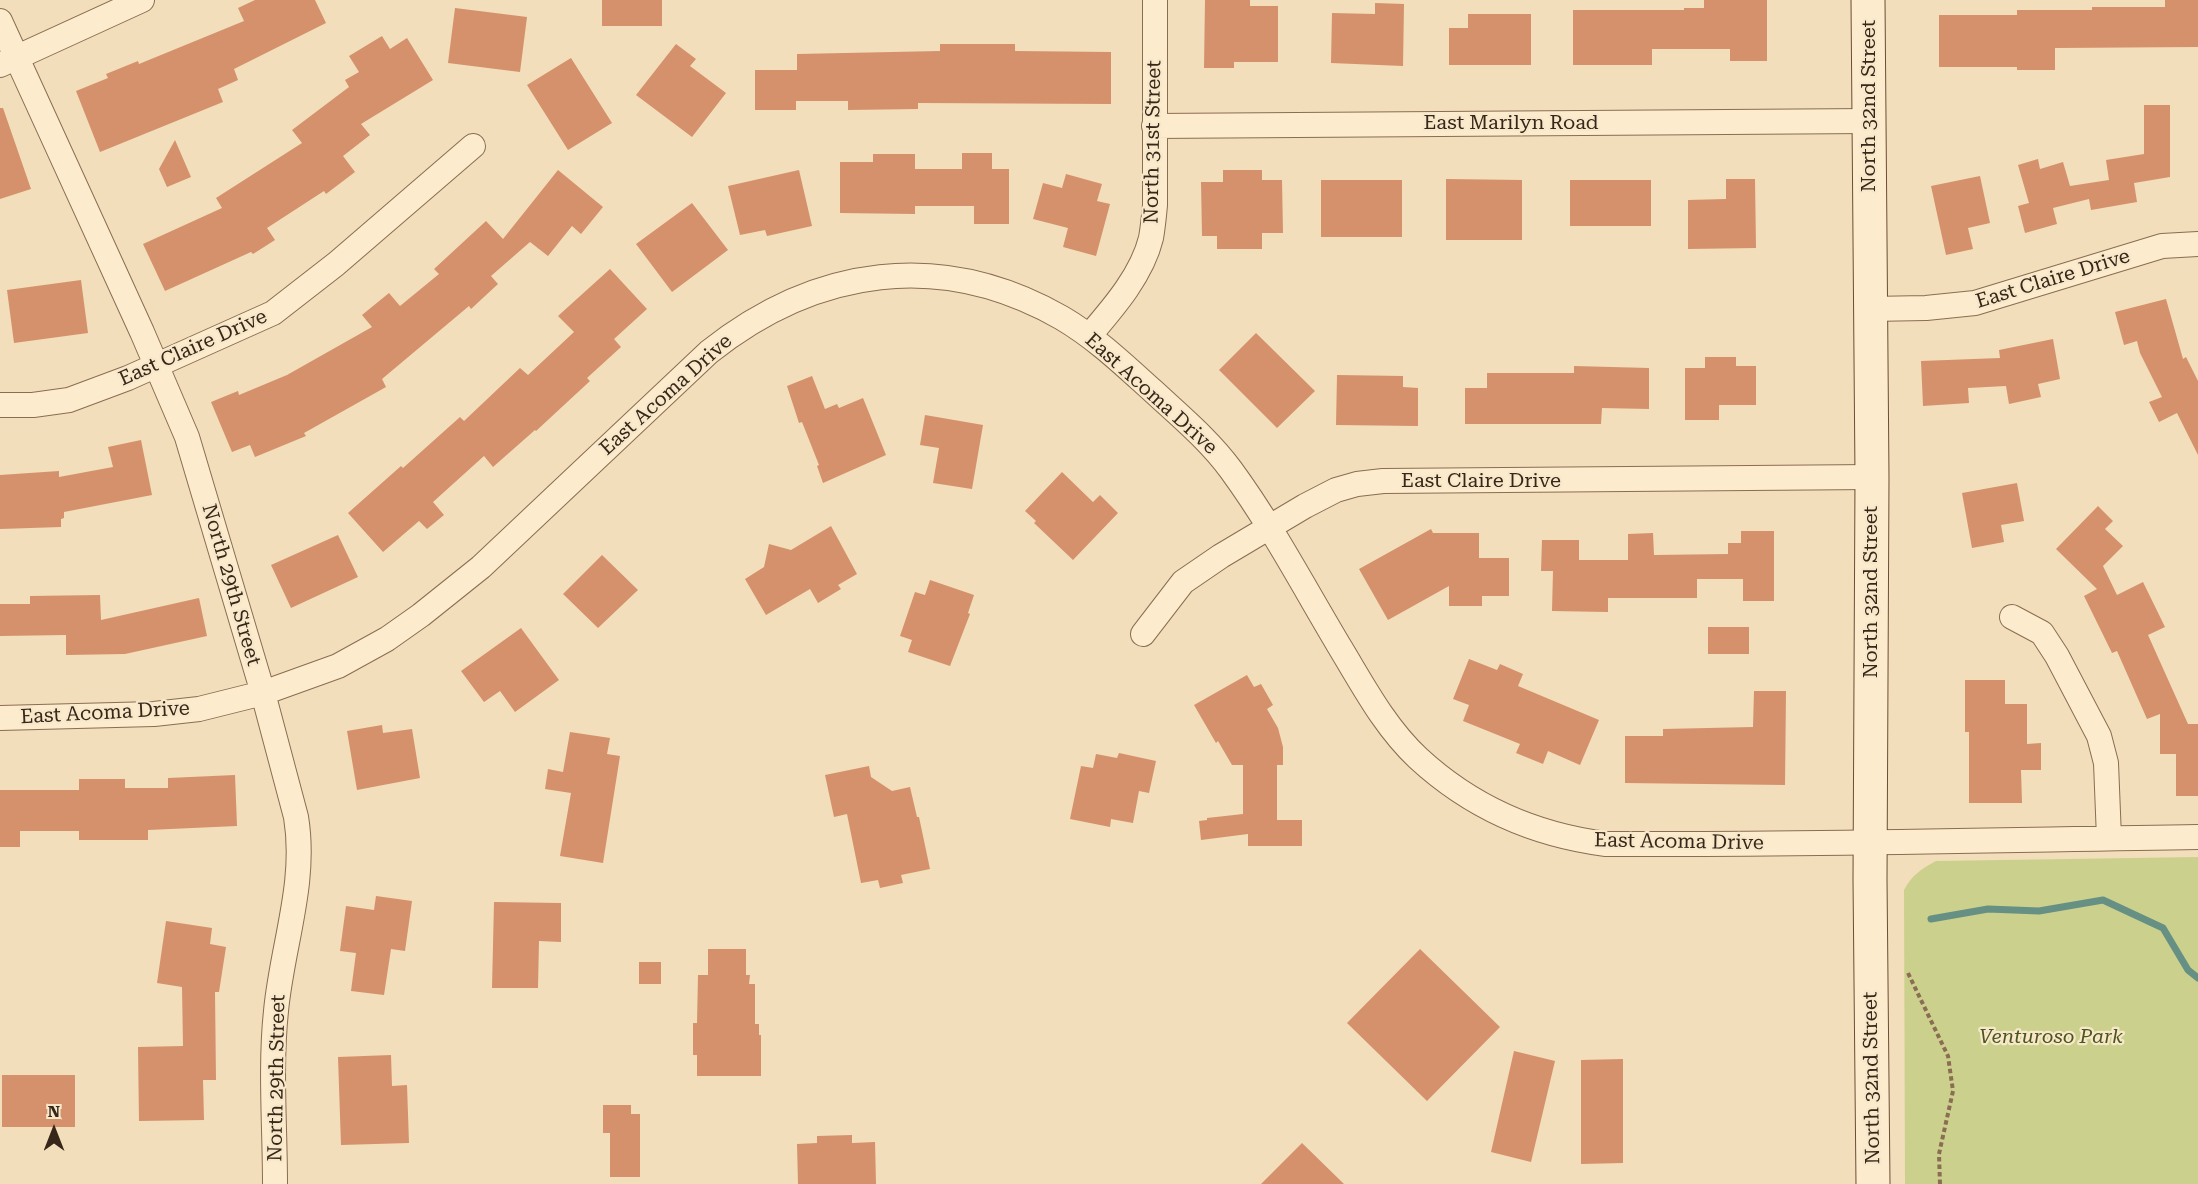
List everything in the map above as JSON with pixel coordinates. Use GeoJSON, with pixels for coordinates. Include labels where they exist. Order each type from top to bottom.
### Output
{"type":"FeatureCollection","features":[{"type":"Feature","properties":{"kind":"main road","name":"North 32nd Street"},"geometry":{"type":"LineString","coordinates":[[1868,0],[1872,477],[1870,842],[1873,1184]]}},
{"type":"Feature","properties":{"kind":"street"},"geometry":{"type":"LineString","coordinates":[[8,62],[142,0]]}},
{"type":"Feature","properties":{"kind":"street","name":"North 31st Street"},"geometry":{"type":"LineString","coordinates":[[1089,336],[1110,312],[1140,267],[1151,238],[1155,205],[1155,0]]}},
{"type":"Feature","properties":{"kind":"street","name":"North 29th Street"},"geometry":{"type":"LineString","coordinates":[[0,21],[8,62],[156,365],[187,437],[263,693],[296,817],[300,859],[298,885],[275,1012],[275,1184]]}},
{"type":"Feature","properties":{"kind":"street","name":"East Marilyn Road"},"geometry":{"type":"LineString","coordinates":[[1154,126],[1869,121]]}},
{"type":"Feature","properties":{"kind":"street","name":"East Claire Drive"},"geometry":{"type":"LineString","coordinates":[[0,405],[33,405],[69,400],[156,365],[273,313],[336,264],[473,146]]}},
{"type":"Feature","properties":{"kind":"street","name":"East Claire Drive"},"geometry":{"type":"LineString","coordinates":[[1870,309],[1926,308],[1975,303],[2162,246],[2198,244]]}},
{"type":"Feature","properties":{"kind":"street","name":"East Acoma Drive"},"geometry":{"type":"LineString","coordinates":[[0,718],[154,714],[199,709],[263,693],[338,666],[387,639],[481,567],[709,352],[759,317],[815,291],[883,277],[922,274],[992,288],[1032,302],[1106,348],[1206,441],[1231,470],[1370,698],[1394,732],[1418,758],[1447,783],[1499,815],[1533,829],[1576,840],[1606,844],[2198,837]]}},
{"type":"Feature","properties":{"kind":"street","name":"East Claire Drive"},"geometry":{"type":"LineString","coordinates":[[1143,634],[1183,582],[1268,528],[1336,490],[1357,484],[1383,481],[1872,477]]}},
{"type":"Feature","properties":{"kind":"street"},"geometry":{"type":"LineString","coordinates":[[2012,617],[2042,633],[2057,656],[2099,736],[2106,763],[2109,838]]}},
{"type":"Feature","properties":{"kind":"path"},"geometry":{"type":"LineString","coordinates":[[1908,973],[1948,1056],[1953,1091],[1939,1154],[1940,1184]]}},
{"type":"Feature","properties":{"kind":"green space","name":"Venturoso Park"},"geometry":{"type":"Polygon","coordinates":[[[2198,857],[2198,1184],[1905,1184],[1904,890],[1914,876],[1936,861],[2198,857]]]}},
{"type":"Feature","properties":{"kind":"building"},"geometry":{"type":"Polygon","coordinates":[[[255,0],[315,0],[326,23],[234,69],[238,80],[218,89],[223,102],[100,152],[76,91],[108,78],[106,74],[138,61],[139,64],[244,21],[238,8],[255,0]]]}},
{"type":"Feature","properties":{"kind":"building"},"geometry":{"type":"Polygon","coordinates":[[[602,0],[662,0],[662,26],[602,26],[602,0]]]}},
{"type":"Feature","properties":{"kind":"building"},"geometry":{"type":"Polygon","coordinates":[[[1205,0],[1250,0],[1250,6],[1278,6],[1278,62],[1234,62],[1234,68],[1204,68],[1205,0]]]}},
{"type":"Feature","properties":{"kind":"building"},"geometry":{"type":"Polygon","coordinates":[[[1704,0],[1767,0],[1767,61],[1730,61],[1730,49],[1652,49],[1652,65],[1573,65],[1573,10],[1684,10],[1684,8],[1704,8],[1704,0]]]}},
{"type":"Feature","properties":{"kind":"building"},"geometry":{"type":"Polygon","coordinates":[[[2165,0],[2198,0],[2198,47],[2055,48],[2055,70],[2017,70],[2017,67],[1939,67],[1939,15],[2017,15],[2017,10],[2165,7],[2165,0]]]}},
{"type":"Feature","properties":{"kind":"building"},"geometry":{"type":"Polygon","coordinates":[[[1375,3],[1404,4],[1403,66],[1331,63],[1332,13],[1375,14],[1375,3]]]}},
{"type":"Feature","properties":{"kind":"building"},"geometry":{"type":"Polygon","coordinates":[[[455,8],[527,17],[520,72],[448,63],[455,8]]]}},
{"type":"Feature","properties":{"kind":"building"},"geometry":{"type":"Polygon","coordinates":[[[1468,14],[1531,14],[1531,65],[1449,65],[1449,28],[1468,28],[1468,14]]]}},
{"type":"Feature","properties":{"kind":"building"},"geometry":{"type":"Polygon","coordinates":[[[382,36],[390,49],[407,38],[433,80],[361,124],[370,135],[343,156],[355,172],[326,194],[324,191],[267,228],[275,240],[253,254],[251,252],[165,291],[143,244],[222,208],[216,198],[302,143],[292,130],[349,87],[345,80],[359,72],[349,56],[382,36]]]}},
{"type":"Feature","properties":{"kind":"building"},"geometry":{"type":"Polygon","coordinates":[[[676,44],[696,59],[690,66],[726,93],[692,137],[636,95],[676,44]]]}},
{"type":"Feature","properties":{"kind":"building"},"geometry":{"type":"Polygon","coordinates":[[[940,44],[1015,44],[1015,51],[1111,52],[1111,104],[918,103],[918,109],[848,110],[848,101],[796,101],[796,110],[755,110],[755,70],[797,70],[797,54],[940,51],[940,44]]]}},
{"type":"Feature","properties":{"kind":"building"},"geometry":{"type":"Polygon","coordinates":[[[571,58],[612,123],[568,150],[527,85],[571,58]]]}},
{"type":"Feature","properties":{"kind":"building"},"geometry":{"type":"Polygon","coordinates":[[[2144,105],[2170,105],[2170,177],[2134,183],[2137,202],[2091,210],[2089,199],[2053,208],[2057,224],[2025,233],[2018,206],[2029,203],[2018,165],[2038,159],[2040,169],[2063,162],[2070,186],[2109,180],[2106,160],[2144,154],[2144,105]]]}},
{"type":"Feature","properties":{"kind":"building"},"geometry":{"type":"Polygon","coordinates":[[[0,108],[3,108],[31,189],[0,199],[0,108]]]}},
{"type":"Feature","properties":{"kind":"building"},"geometry":{"type":"Polygon","coordinates":[[[175,140],[191,177],[167,187],[159,169],[175,140]]]}},
{"type":"Feature","properties":{"kind":"building"},"geometry":{"type":"Polygon","coordinates":[[[962,153],[992,153],[992,169],[1009,169],[1009,224],[974,224],[974,206],[915,206],[915,214],[840,213],[840,162],[873,162],[873,154],[915,154],[915,169],[962,169],[962,153]]]}},
{"type":"Feature","properties":{"kind":"building"},"geometry":{"type":"Polygon","coordinates":[[[558,170],[603,207],[581,234],[572,226],[548,256],[530,242],[491,276],[498,284],[471,309],[469,306],[382,379],[386,387],[304,433],[306,436],[255,457],[250,445],[232,452],[211,402],[238,391],[239,395],[287,375],[372,327],[362,315],[389,293],[400,306],[439,274],[434,269],[486,221],[503,239],[558,170]]]}},
{"type":"Feature","properties":{"kind":"building"},"geometry":{"type":"Polygon","coordinates":[[[799,170],[812,226],[767,236],[765,230],[740,235],[728,186],[799,170]]]}},
{"type":"Feature","properties":{"kind":"building"},"geometry":{"type":"Polygon","coordinates":[[[1223,170],[1262,170],[1262,180],[1282,180],[1283,233],[1262,233],[1262,249],[1217,249],[1217,236],[1202,236],[1201,182],[1223,182],[1223,170]]]}},
{"type":"Feature","properties":{"kind":"building"},"geometry":{"type":"Polygon","coordinates":[[[1066,174],[1102,184],[1097,201],[1110,204],[1096,256],[1063,247],[1068,228],[1033,219],[1043,183],[1062,188],[1066,174]]]}},
{"type":"Feature","properties":{"kind":"building"},"geometry":{"type":"Polygon","coordinates":[[[1980,176],[1990,223],[1968,228],[1973,249],[1946,255],[1931,186],[1980,176]]]}},
{"type":"Feature","properties":{"kind":"building"},"geometry":{"type":"Polygon","coordinates":[[[1446,179],[1522,180],[1522,240],[1446,240],[1446,179]]]}},
{"type":"Feature","properties":{"kind":"building"},"geometry":{"type":"Polygon","coordinates":[[[1726,179],[1755,179],[1756,248],[1688,249],[1688,200],[1726,199],[1726,179]]]}},
{"type":"Feature","properties":{"kind":"building"},"geometry":{"type":"Polygon","coordinates":[[[1321,180],[1402,180],[1402,237],[1321,237],[1321,180]]]}},
{"type":"Feature","properties":{"kind":"building"},"geometry":{"type":"Polygon","coordinates":[[[1570,180],[1651,180],[1651,226],[1570,226],[1570,180]]]}},
{"type":"Feature","properties":{"kind":"building"},"geometry":{"type":"Polygon","coordinates":[[[692,203],[728,250],[672,292],[636,244],[692,203]]]}},
{"type":"Feature","properties":{"kind":"building"},"geometry":{"type":"Polygon","coordinates":[[[610,269],[647,309],[614,339],[621,347],[587,378],[590,381],[493,467],[484,456],[433,502],[444,515],[427,529],[419,521],[383,552],[348,513],[460,417],[464,421],[520,368],[528,375],[574,332],[558,316],[610,269]]]}},
{"type":"Feature","properties":{"kind":"building"},"geometry":{"type":"Polygon","coordinates":[[[81,280],[88,333],[14,343],[7,290],[81,280]]]}},
{"type":"Feature","properties":{"kind":"building"},"geometry":{"type":"Polygon","coordinates":[[[2166,299],[2183,359],[2186,357],[2198,381],[2198,455],[2177,413],[2159,422],[2149,402],[2162,397],[2140,353],[2137,341],[2124,345],[2115,312],[2166,299]]]}},
{"type":"Feature","properties":{"kind":"building"},"geometry":{"type":"Polygon","coordinates":[[[1256,333],[1315,391],[1277,428],[1219,370],[1256,333]]]}},
{"type":"Feature","properties":{"kind":"building"},"geometry":{"type":"Polygon","coordinates":[[[2053,339],[2060,379],[2038,384],[2041,397],[2009,404],[2006,386],[1968,388],[1969,403],[1923,406],[1921,361],[2000,358],[1999,350],[2053,339]]]}},
{"type":"Feature","properties":{"kind":"building"},"geometry":{"type":"Polygon","coordinates":[[[1705,357],[1736,357],[1736,366],[1756,366],[1756,405],[1719,405],[1719,420],[1685,420],[1685,368],[1705,368],[1705,357]]]}},
{"type":"Feature","properties":{"kind":"building"},"geometry":{"type":"Polygon","coordinates":[[[1574,366],[1649,368],[1649,409],[1602,408],[1601,424],[1465,424],[1465,388],[1487,388],[1487,373],[1574,373],[1574,366]]]}},
{"type":"Feature","properties":{"kind":"building"},"geometry":{"type":"Polygon","coordinates":[[[1337,375],[1403,376],[1403,387],[1418,388],[1418,426],[1336,425],[1337,375]]]}},
{"type":"Feature","properties":{"kind":"building"},"geometry":{"type":"Polygon","coordinates":[[[812,376],[825,409],[837,404],[839,408],[863,398],[886,455],[823,483],[817,466],[819,465],[802,422],[799,423],[787,386],[812,376]]]}},
{"type":"Feature","properties":{"kind":"building"},"geometry":{"type":"Polygon","coordinates":[[[925,415],[983,425],[972,489],[933,483],[939,448],[920,445],[925,415]]]}},
{"type":"Feature","properties":{"kind":"building"},"geometry":{"type":"Polygon","coordinates":[[[141,440],[152,495],[64,512],[61,527],[0,529],[0,475],[59,471],[59,477],[113,467],[108,447],[141,440]]]}},
{"type":"Feature","properties":{"kind":"building"},"geometry":{"type":"Polygon","coordinates":[[[1062,472],[1093,502],[1100,495],[1118,513],[1073,560],[1034,523],[1036,521],[1025,511],[1062,472]]]}},
{"type":"Feature","properties":{"kind":"building"},"geometry":{"type":"Polygon","coordinates":[[[2017,483],[2024,521],[2001,525],[2004,542],[1972,548],[1962,493],[2017,483]]]}},
{"type":"Feature","properties":{"kind":"building"},"geometry":{"type":"Polygon","coordinates":[[[2098,506],[2113,521],[2105,529],[2123,546],[2103,566],[2117,595],[2143,582],[2165,627],[2148,635],[2188,724],[2198,724],[2198,796],[2176,796],[2176,754],[2160,754],[2160,714],[2147,719],[2117,651],[2112,653],[2084,596],[2097,589],[2056,549],[2098,506]]]}},
{"type":"Feature","properties":{"kind":"building"},"geometry":{"type":"Polygon","coordinates":[[[831,526],[857,574],[838,585],[841,589],[818,603],[810,589],[766,615],[745,579],[764,567],[769,544],[791,550],[831,526]]]}},
{"type":"Feature","properties":{"kind":"building"},"geometry":{"type":"Polygon","coordinates":[[[1431,529],[1433,533],[1479,533],[1479,558],[1509,558],[1509,596],[1482,596],[1482,606],[1449,606],[1449,586],[1388,620],[1359,569],[1431,529]]]}},
{"type":"Feature","properties":{"kind":"building"},"geometry":{"type":"Polygon","coordinates":[[[1741,531],[1774,531],[1774,601],[1743,601],[1743,579],[1697,579],[1697,598],[1608,598],[1608,612],[1552,611],[1553,571],[1541,571],[1542,540],[1579,540],[1579,560],[1628,560],[1628,534],[1653,533],[1654,555],[1728,554],[1728,543],[1741,543],[1741,531]]]}},
{"type":"Feature","properties":{"kind":"building"},"geometry":{"type":"Polygon","coordinates":[[[338,535],[358,577],[291,608],[271,565],[338,535]]]}},
{"type":"Feature","properties":{"kind":"building"},"geometry":{"type":"Polygon","coordinates":[[[602,555],[638,590],[598,628],[563,594],[602,555]]]}},
{"type":"Feature","properties":{"kind":"building"},"geometry":{"type":"Polygon","coordinates":[[[930,580],[974,595],[968,613],[970,614],[950,666],[908,652],[912,640],[900,636],[915,592],[925,595],[930,580]]]}},
{"type":"Feature","properties":{"kind":"building"},"geometry":{"type":"Polygon","coordinates":[[[100,595],[101,620],[199,598],[207,636],[125,654],[66,655],[66,635],[0,636],[0,604],[30,604],[30,596],[100,595]]]}},
{"type":"Feature","properties":{"kind":"building"},"geometry":{"type":"Polygon","coordinates":[[[1708,627],[1749,627],[1749,654],[1708,654],[1708,627]]]}},
{"type":"Feature","properties":{"kind":"building"},"geometry":{"type":"Polygon","coordinates":[[[521,628],[559,680],[515,712],[500,691],[484,702],[461,671],[521,628]]]}},
{"type":"Feature","properties":{"kind":"building"},"geometry":{"type":"Polygon","coordinates":[[[1469,659],[1497,670],[1500,664],[1523,674],[1518,686],[1599,720],[1580,765],[1548,751],[1543,764],[1516,753],[1520,744],[1463,721],[1469,705],[1453,699],[1469,659]]]}},
{"type":"Feature","properties":{"kind":"building"},"geometry":{"type":"Polygon","coordinates":[[[1247,675],[1254,687],[1261,684],[1273,705],[1267,709],[1278,728],[1283,747],[1283,765],[1277,765],[1277,820],[1302,820],[1302,846],[1248,846],[1248,834],[1201,840],[1199,821],[1243,814],[1243,765],[1232,765],[1194,705],[1247,675]]]}},
{"type":"Feature","properties":{"kind":"building"},"geometry":{"type":"Polygon","coordinates":[[[1965,680],[2005,680],[2005,704],[2027,704],[2027,744],[2041,743],[2041,770],[2021,770],[2022,803],[1969,803],[1969,732],[1965,732],[1965,680]]]}},
{"type":"Feature","properties":{"kind":"building"},"geometry":{"type":"Polygon","coordinates":[[[1754,691],[1786,691],[1785,785],[1625,783],[1625,736],[1663,736],[1663,729],[1753,727],[1754,691]]]}},
{"type":"Feature","properties":{"kind":"building"},"geometry":{"type":"Polygon","coordinates":[[[382,725],[383,733],[412,729],[420,778],[357,790],[347,731],[382,725]]]}},
{"type":"Feature","properties":{"kind":"building"},"geometry":{"type":"Polygon","coordinates":[[[570,732],[610,738],[607,754],[620,756],[603,863],[560,856],[571,793],[545,789],[548,769],[563,772],[570,732]]]}},
{"type":"Feature","properties":{"kind":"building"},"geometry":{"type":"Polygon","coordinates":[[[1119,753],[1156,761],[1149,793],[1139,791],[1133,823],[1111,819],[1110,827],[1070,819],[1081,766],[1093,768],[1096,754],[1117,758],[1119,753]]]}},
{"type":"Feature","properties":{"kind":"building"},"geometry":{"type":"Polygon","coordinates":[[[869,766],[871,777],[892,791],[910,787],[930,869],[901,875],[903,883],[880,888],[878,880],[861,883],[847,814],[834,817],[825,775],[869,766]]]}},
{"type":"Feature","properties":{"kind":"building"},"geometry":{"type":"Polygon","coordinates":[[[235,775],[237,826],[148,830],[148,840],[79,840],[79,831],[20,831],[20,847],[0,847],[0,790],[79,790],[79,779],[125,779],[125,788],[168,788],[168,778],[235,775]]]}},
{"type":"Feature","properties":{"kind":"building"},"geometry":{"type":"Polygon","coordinates":[[[376,896],[412,901],[405,951],[391,949],[384,995],[351,991],[356,953],[340,951],[346,906],[374,910],[376,896]]]}},
{"type":"Feature","properties":{"kind":"building"},"geometry":{"type":"Polygon","coordinates":[[[494,902],[561,903],[561,942],[539,941],[538,988],[492,988],[494,902]]]}},
{"type":"Feature","properties":{"kind":"building"},"geometry":{"type":"Polygon","coordinates":[[[166,921],[212,928],[210,944],[226,947],[219,992],[215,992],[216,1080],[203,1080],[204,1120],[139,1121],[138,1047],[183,1046],[182,987],[157,983],[166,921]]]}},
{"type":"Feature","properties":{"kind":"building"},"geometry":{"type":"Polygon","coordinates":[[[708,949],[746,949],[746,975],[750,975],[749,984],[755,984],[755,1024],[759,1024],[759,1035],[761,1035],[761,1076],[697,1076],[697,1055],[693,1055],[693,1023],[697,1023],[698,975],[708,975],[708,949]]]}},
{"type":"Feature","properties":{"kind":"building"},"geometry":{"type":"Polygon","coordinates":[[[1420,949],[1500,1027],[1427,1101],[1347,1023],[1420,949]]]}},
{"type":"Feature","properties":{"kind":"building"},"geometry":{"type":"Polygon","coordinates":[[[639,962],[661,962],[661,984],[639,984],[639,962]]]}},
{"type":"Feature","properties":{"kind":"building"},"geometry":{"type":"Polygon","coordinates":[[[1514,1051],[1555,1061],[1531,1162],[1491,1152],[1514,1051]]]}},
{"type":"Feature","properties":{"kind":"building"},"geometry":{"type":"Polygon","coordinates":[[[391,1055],[392,1086],[407,1085],[409,1143],[341,1145],[338,1057],[391,1055]]]}},
{"type":"Feature","properties":{"kind":"building"},"geometry":{"type":"Polygon","coordinates":[[[1623,1059],[1623,1163],[1581,1164],[1581,1060],[1623,1059]]]}},
{"type":"Feature","properties":{"kind":"building"},"geometry":{"type":"Polygon","coordinates":[[[2,1075],[75,1075],[75,1127],[2,1127],[2,1075]]]}},
{"type":"Feature","properties":{"kind":"building"},"geometry":{"type":"Polygon","coordinates":[[[603,1105],[631,1105],[631,1114],[640,1114],[640,1177],[610,1177],[610,1133],[603,1133],[603,1105]]]}},
{"type":"Feature","properties":{"kind":"building"},"geometry":{"type":"Polygon","coordinates":[[[852,1135],[852,1143],[875,1142],[876,1184],[798,1184],[797,1144],[817,1143],[817,1136],[852,1135]]]}},
{"type":"Feature","properties":{"kind":"building"},"geometry":{"type":"Polygon","coordinates":[[[1302,1143],[1344,1184],[1261,1184],[1302,1143]]]}},
{"type":"Feature","properties":{"kind":"waterway"},"geometry":{"type":"LineString","coordinates":[[1931,919],[1988,909],[2039,911],[2103,900],[2163,928],[2188,970],[2198,978]]}}]}
